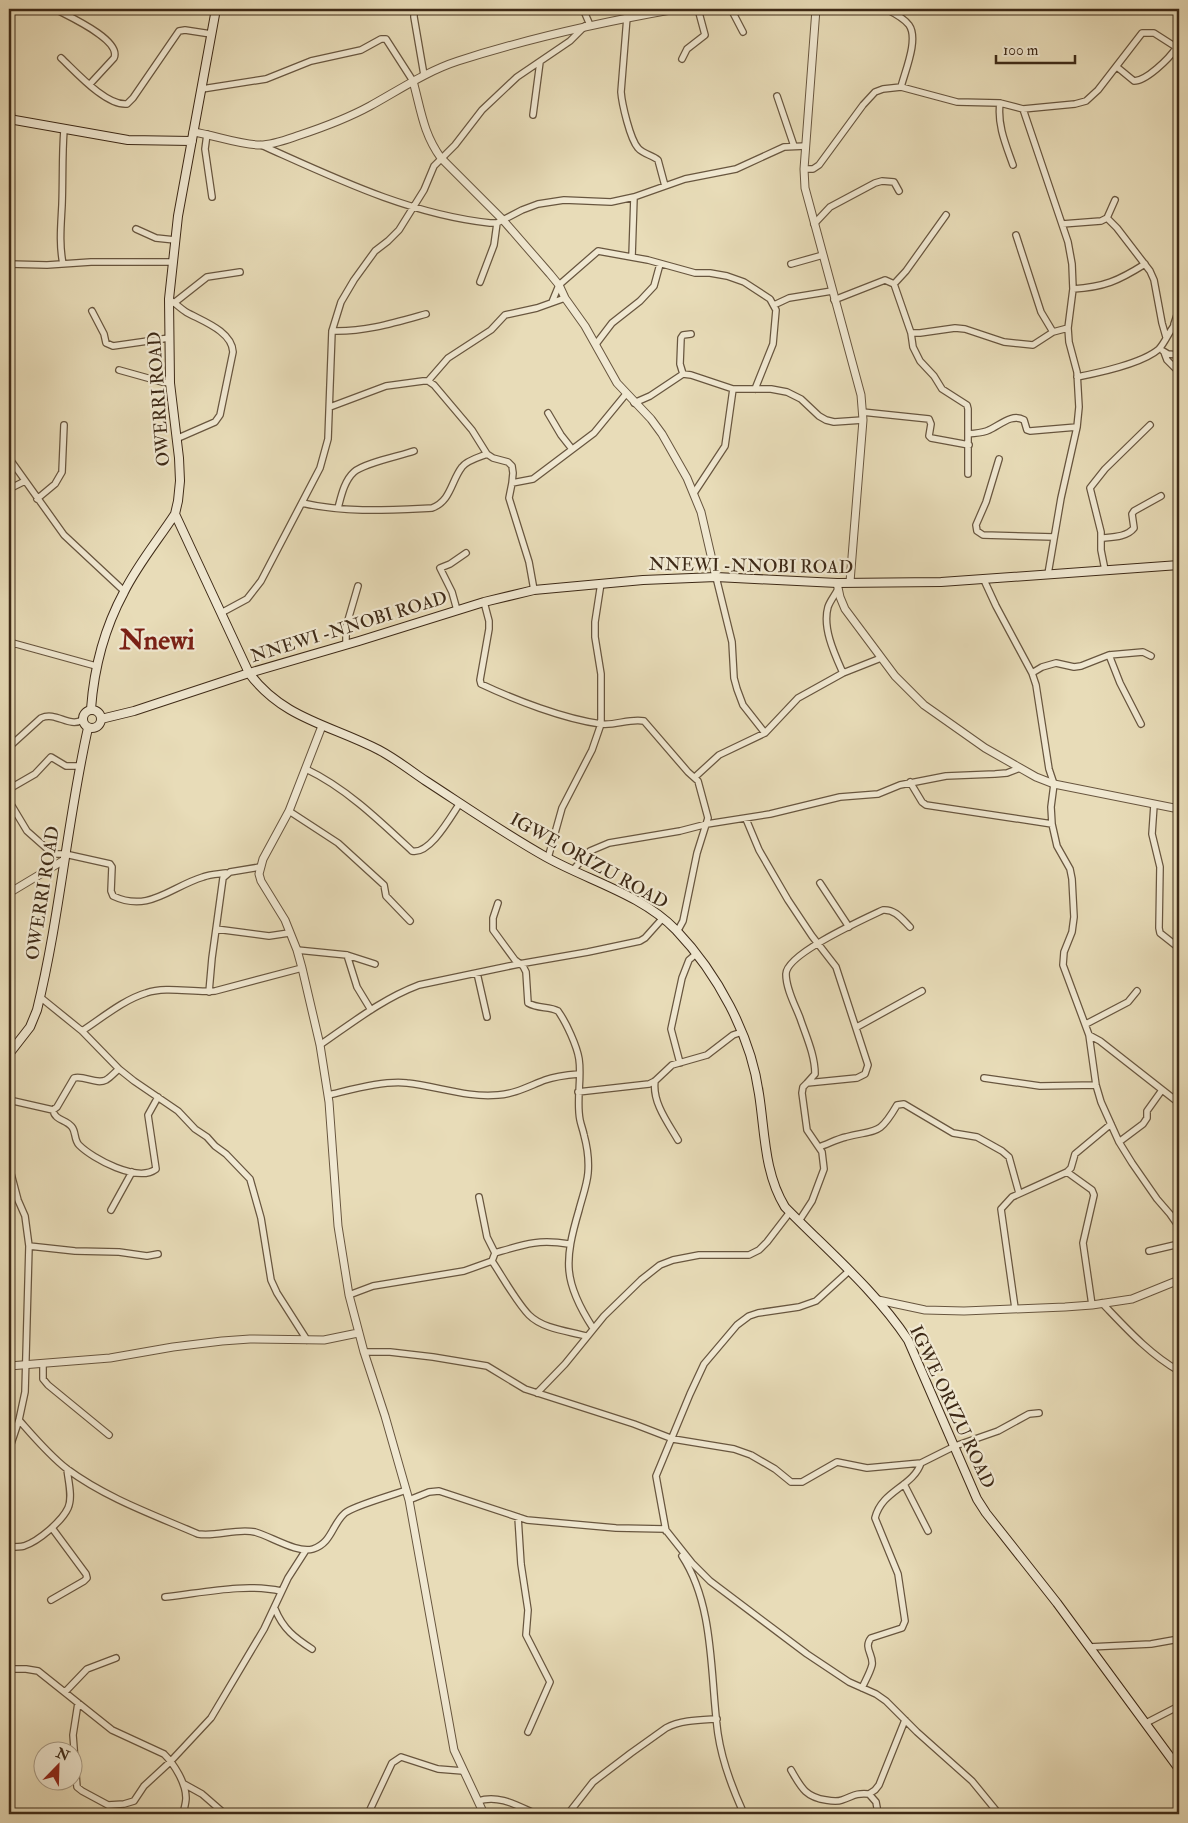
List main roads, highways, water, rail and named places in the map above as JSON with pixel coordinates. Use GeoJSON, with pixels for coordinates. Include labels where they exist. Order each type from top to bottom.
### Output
{"type":"FeatureCollection","features":[{"type":"Feature","properties":{"kind":"main road","name":"OWERRI ROAD"},"geometry":{"type":"LineString","coordinates":[[91,709],[96,666],[110,621],[124,592],[175,514],[180,492],[170,383],[169,338],[173,262],[178,216],[216,9]]}},
{"type":"Feature","properties":{"kind":"main road"},"geometry":{"type":"LineString","coordinates":[[10,119],[128,140],[192,141]]}},
{"type":"Feature","properties":{"kind":"main road","name":"IGWE ORIZU ROAD"},"geometry":{"type":"LineString","coordinates":[[175,514],[248,673],[258,686],[297,714],[378,749],[395,759],[460,803],[548,858],[629,897],[662,918],[696,954],[722,994],[742,1032],[752,1061],[759,1092],[770,1174],[776,1192],[799,1222],[878,1300],[895,1320],[908,1340],[977,1499],[1179,1769]]}},
{"type":"Feature","properties":{"kind":"main road","name":"NNEWI -NNOBI ROAD"},"geometry":{"type":"LineString","coordinates":[[101,719],[134,711],[248,673],[457,610],[534,590],[643,580],[716,577],[838,586],[850,582],[984,580],[1179,565]]}},
{"type":"Feature","properties":{"kind":"main road"},"geometry":{"type":"LineString","coordinates":[[91,709],[97,711],[101,719],[97,727],[88,728],[82,720],[84,713],[91,709]]}},
{"type":"Feature","properties":{"kind":"main road","name":"OWERRI ROAD"},"geometry":{"type":"LineString","coordinates":[[9,1054],[25,1035],[34,1019],[40,997],[88,728]]}},
{"type":"Feature","properties":{"kind":"district","name":"Nnewi"},"geometry":{"type":"Point","coordinates":[157,640]}}]}
